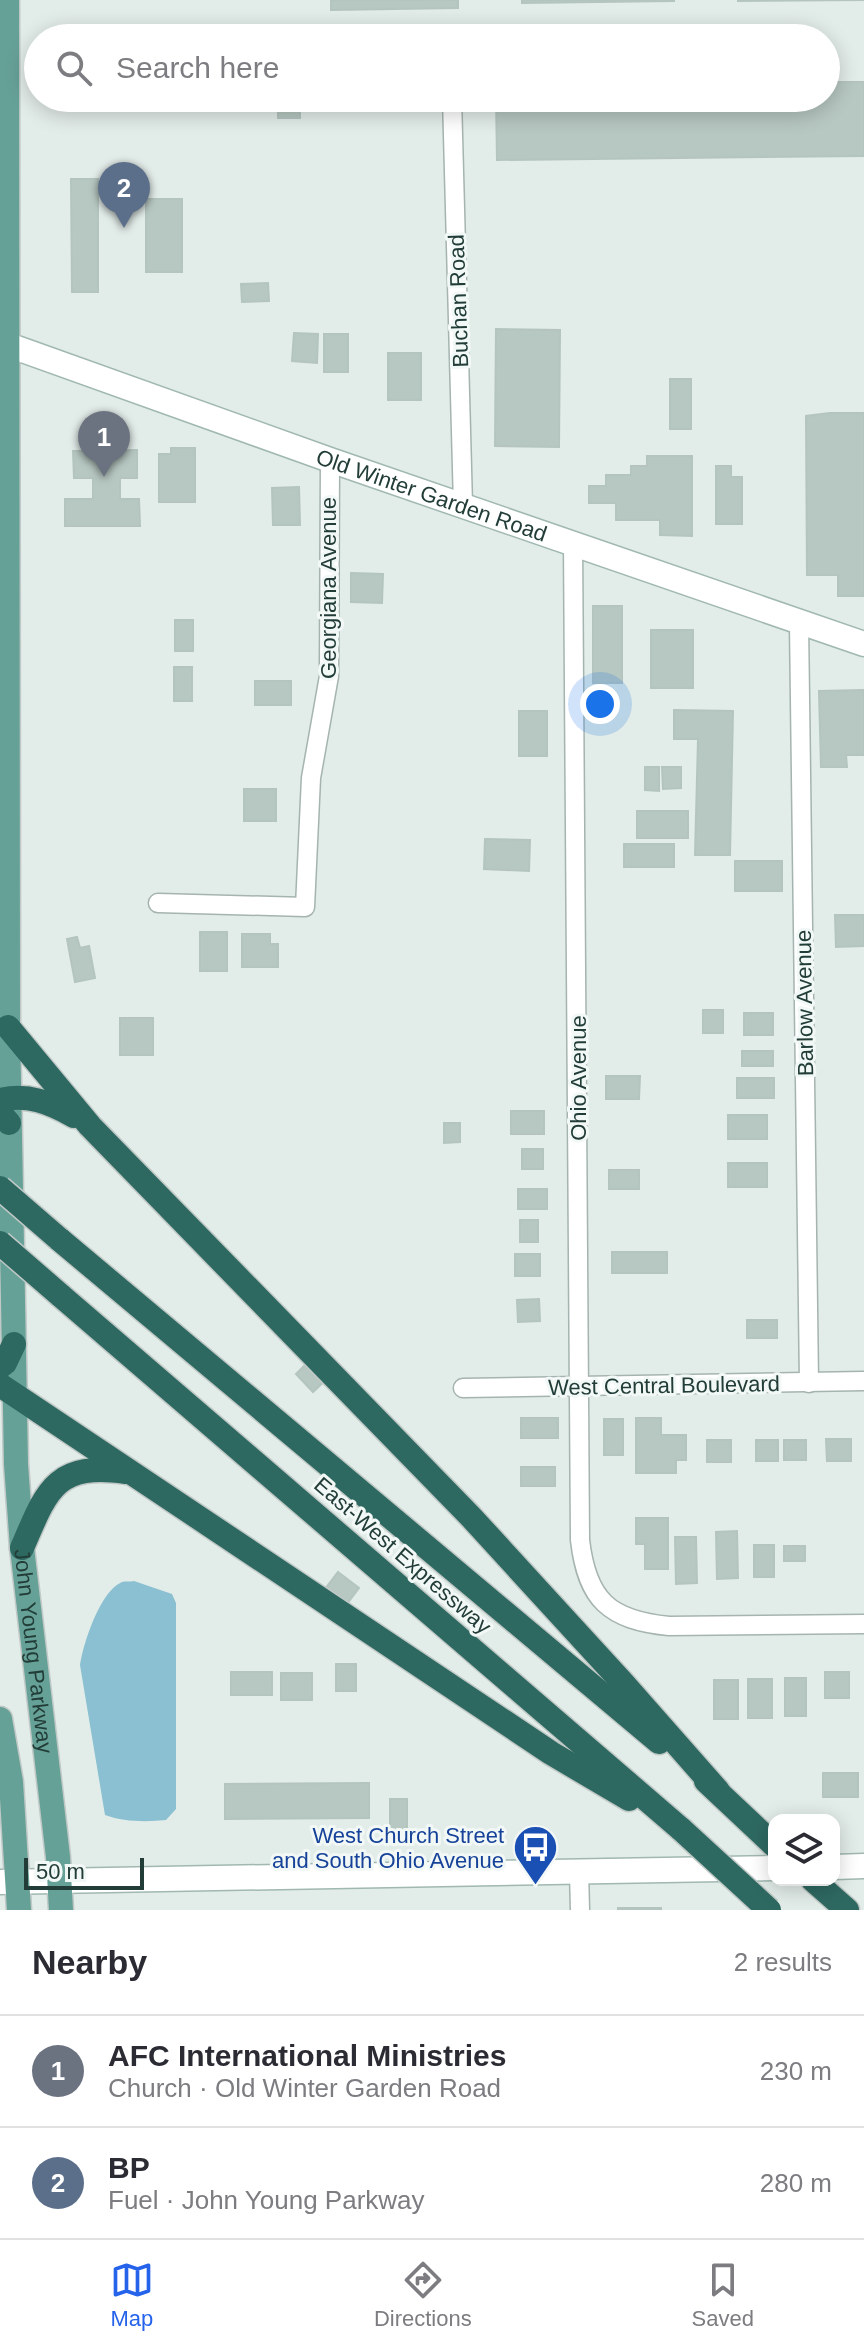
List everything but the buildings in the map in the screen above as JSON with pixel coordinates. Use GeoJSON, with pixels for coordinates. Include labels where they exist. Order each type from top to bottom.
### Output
{"type":"FeatureCollection","features":[{"type":"Feature","properties":{"kind":"highway"},"geometry":{"type":"LineString","coordinates":[[8,1027],[90,1126],[471,1517],[718,1791]]}},
{"type":"Feature","properties":{"kind":"highway"},"geometry":{"type":"LineString","coordinates":[[4,1108],[51,1103],[90,1126]]}},
{"type":"Feature","properties":{"kind":"highway","name":"East-West Expressway"},"geometry":{"type":"LineString","coordinates":[[0,1188],[718,1791],[768,1840]]}},
{"type":"Feature","properties":{"kind":"highway","name":"East-West Expressway"},"geometry":{"type":"LineString","coordinates":[[0,1243],[682,1830],[769,1910]]}},
{"type":"Feature","properties":{"kind":"highway"},"geometry":{"type":"LineString","coordinates":[[0,1367],[14,1344]]}},
{"type":"Feature","properties":{"kind":"highway"},"geometry":{"type":"LineString","coordinates":[[7,1389],[551,1753],[682,1830]]}},
{"type":"Feature","properties":{"kind":"highway"},"geometry":{"type":"LineString","coordinates":[[22,1548],[43,1500],[54,1485],[76,1472],[100,1468],[133,1473]]}},
{"type":"Feature","properties":{"kind":"highway"},"geometry":{"type":"LineString","coordinates":[[820,1886],[847,1910]]}},
{"type":"Feature","properties":{"kind":"main road","name":"John Young Parkway"},"geometry":{"type":"LineString","coordinates":[[7,0],[4,344],[8,1027],[4,1108],[14,1344],[7,1389],[22,1548],[46,1739],[61,1910]]}},
{"type":"Feature","properties":{"kind":"main road","name":"Old Winter Garden Road"},"geometry":{"type":"LineString","coordinates":[[4,344],[864,644]]}},
{"type":"Feature","properties":{"kind":"main road","name":"John Young Parkway"},"geometry":{"type":"LineString","coordinates":[[0,1719],[11,1782],[9,1882],[19,1910]]}},
{"type":"Feature","properties":{"kind":"main road"},"geometry":{"type":"LineString","coordinates":[[840,1867],[864,1866]]}},
{"type":"Feature","properties":{"kind":"main road"},"geometry":{"type":"LineString","coordinates":[[9,1882],[768,1868]]}},
{"type":"Feature","properties":{"kind":"street","name":"Buchan Road"},"geometry":{"type":"LineString","coordinates":[[452,112],[463,505]]}},
{"type":"Feature","properties":{"kind":"street","name":"Georgiana Avenue"},"geometry":{"type":"LineString","coordinates":[[158,903],[305,907],[311,778],[329,676],[330,460]]}},
{"type":"Feature","properties":{"kind":"street","name":"Ohio Avenue"},"geometry":{"type":"LineString","coordinates":[[573,543],[580,1540],[583,1567],[591,1588],[605,1606],[624,1618],[646,1624],[864,1624]]}},
{"type":"Feature","properties":{"kind":"street","name":"Barlow Avenue"},"geometry":{"type":"LineString","coordinates":[[799,623],[809,1383]]}},
{"type":"Feature","properties":{"kind":"street","name":"West Central Boulevard"},"geometry":{"type":"LineString","coordinates":[[463,1388],[864,1381]]}},
{"type":"Feature","properties":{"kind":"street"},"geometry":{"type":"LineString","coordinates":[[579,1871],[580,1910]]}},
{"type":"Feature","properties":{"kind":"water"},"geometry":{"type":"Polygon","coordinates":[[[134,1581],[172,1594],[176,1603],[176,1809],[166,1820],[135,1821],[105,1815],[80,1665],[89,1632],[107,1596],[122,1582],[134,1581]]]}},
{"type":"Feature","properties":{"kind":"place","name":"BP"},"geometry":{"type":"Point","coordinates":[124,228]}},
{"type":"Feature","properties":{"kind":"place","name":"AFC International Ministries"},"geometry":{"type":"Point","coordinates":[104,477]}},
{"type":"Feature","properties":{"kind":"place","name":"West Church Street and South Ohio Avenue"},"geometry":{"type":"Point","coordinates":[535,1887]}}]}
